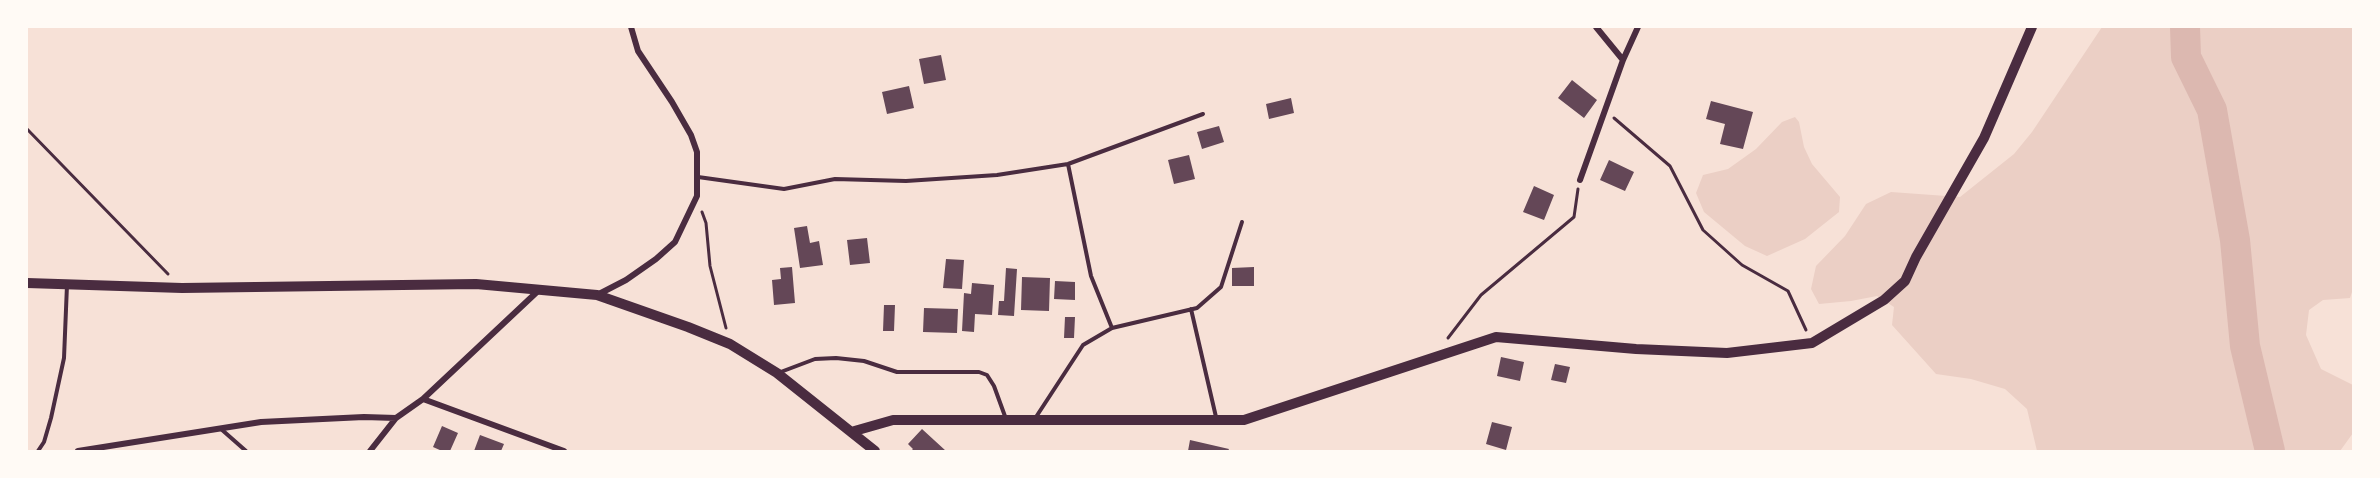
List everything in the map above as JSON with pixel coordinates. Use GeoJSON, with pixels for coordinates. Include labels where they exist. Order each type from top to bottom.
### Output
{"type":"FeatureCollection","features":[{"type":"Feature","properties":{"kind":"street"},"geometry":{"type":"LineString","coordinates":[[597,295],[636,273],[675,242],[697,196],[696,152],[691,135],[638,51],[631,27]]}},
{"type":"Feature","properties":{"kind":"street"},"geometry":{"type":"LineString","coordinates":[[1596,27],[1623,60]]}},
{"type":"Feature","properties":{"kind":"street"},"geometry":{"type":"LineString","coordinates":[[1580,180],[1623,60],[1638,27]]}},
{"type":"Feature","properties":{"kind":"street"},"geometry":{"type":"LineString","coordinates":[[851,432],[893,420],[1244,420],[1496,337],[1636,349],[1727,352],[1812,343],[1884,300],[1905,281],[1916,257],[1984,138],[2032,27]]}},
{"type":"Feature","properties":{"kind":"street"},"geometry":{"type":"LineString","coordinates":[[27,283],[182,288],[476,284],[597,295],[730,344],[777,373],[875,451]]}},
{"type":"Feature","properties":{"kind":"street"},"geometry":{"type":"LineString","coordinates":[[370,451],[396,418],[423,399],[538,291]]}},
{"type":"Feature","properties":{"kind":"street"},"geometry":{"type":"LineString","coordinates":[[423,399],[564,451]]}},
{"type":"Feature","properties":{"kind":"street"},"geometry":{"type":"LineString","coordinates":[[78,451],[261,422],[364,417],[396,418]]}},
{"type":"Feature","properties":{"kind":"lane"},"geometry":{"type":"LineString","coordinates":[[698,177],[783,189],[835,179],[906,181],[997,175],[1068,164],[1203,114]]}},
{"type":"Feature","properties":{"kind":"lane"},"geometry":{"type":"LineString","coordinates":[[1068,164],[1091,276],[1112,328]]}},
{"type":"Feature","properties":{"kind":"lane"},"geometry":{"type":"LineString","coordinates":[[1034,420],[1083,345],[1112,328],[1197,308],[1221,287],[1242,222]]}},
{"type":"Feature","properties":{"kind":"lane"},"geometry":{"type":"LineString","coordinates":[[38,451],[44,442],[64,358],[67,284]]}},
{"type":"Feature","properties":{"kind":"lane"},"geometry":{"type":"LineString","coordinates":[[1191,309],[1216,420]]}},
{"type":"Feature","properties":{"kind":"lane"},"geometry":{"type":"LineString","coordinates":[[777,373],[815,359],[836,358],[864,361],[897,372],[980,372],[987,375],[994,386],[1006,420]]}},
{"type":"Feature","properties":{"kind":"lane"},"geometry":{"type":"LineString","coordinates":[[221,429],[246,451]]}},
{"type":"Feature","properties":{"kind":"path"},"geometry":{"type":"LineString","coordinates":[[1605,110],[1670,166],[1703,230],[1742,265],[1788,291],[1812,343]]}},
{"type":"Feature","properties":{"kind":"path"},"geometry":{"type":"LineString","coordinates":[[27,129],[182,288]]}},
{"type":"Feature","properties":{"kind":"path"},"geometry":{"type":"LineString","coordinates":[[1434,356],[1481,295],[1574,217],[1580,180]]}},
{"type":"Feature","properties":{"kind":"path"},"geometry":{"type":"LineString","coordinates":[[697,196],[706,223],[710,266],[730,344]]}},
{"type":"Feature","properties":{"kind":"shaded area"},"geometry":{"type":"Polygon","coordinates":[[[2102,27],[2353,27],[2353,289],[2350,298],[2323,300],[2309,310],[2306,335],[2321,369],[2353,385],[2353,433],[2340,451],[2037,451],[2027,409],[2005,389],[1971,379],[1936,374],[1892,325],[1894,307],[1877,296],[1819,304],[1811,289],[1816,266],[1845,236],[1866,204],[1891,192],[1960,197],[2014,154],[2032,132],[2102,27]]]}},
{"type":"Feature","properties":{"kind":"shaded area"},"geometry":{"type":"Polygon","coordinates":[[[1795,117],[1799,122],[1804,147],[1812,164],[1840,197],[1839,212],[1805,239],[1767,256],[1745,246],[1704,212],[1696,193],[1703,175],[1728,169],[1756,149],[1782,122],[1795,117]]]}},
{"type":"Feature","properties":{"kind":"building"},"geometry":{"type":"Polygon","coordinates":[[[941,55],[946,80],[924,84],[919,59],[941,55]]]}},
{"type":"Feature","properties":{"kind":"building"},"geometry":{"type":"Polygon","coordinates":[[[1572,80],[1597,100],[1584,118],[1558,98],[1572,80]]]}},
{"type":"Feature","properties":{"kind":"building"},"geometry":{"type":"Polygon","coordinates":[[[909,86],[914,108],[887,114],[882,92],[909,86]]]}},
{"type":"Feature","properties":{"kind":"building"},"geometry":{"type":"Polygon","coordinates":[[[1291,98],[1294,113],[1269,119],[1266,104],[1291,98]]]}},
{"type":"Feature","properties":{"kind":"building"},"geometry":{"type":"Polygon","coordinates":[[[1711,101],[1753,112],[1743,149],[1720,144],[1725,124],[1706,119],[1711,101]]]}},
{"type":"Feature","properties":{"kind":"building"},"geometry":{"type":"Polygon","coordinates":[[[1219,126],[1224,142],[1202,149],[1197,132],[1219,126]]]}},
{"type":"Feature","properties":{"kind":"building"},"geometry":{"type":"Polygon","coordinates":[[[1189,155],[1195,179],[1174,184],[1168,160],[1189,155]]]}},
{"type":"Feature","properties":{"kind":"building"},"geometry":{"type":"Polygon","coordinates":[[[1609,160],[1634,172],[1625,191],[1600,180],[1609,160]]]}},
{"type":"Feature","properties":{"kind":"building"},"geometry":{"type":"Polygon","coordinates":[[[1534,186],[1554,195],[1544,220],[1523,212],[1534,186]]]}},
{"type":"Feature","properties":{"kind":"building"},"geometry":{"type":"Polygon","coordinates":[[[807,226],[810,243],[819,241],[823,265],[800,268],[794,228],[807,226]]]}},
{"type":"Feature","properties":{"kind":"building"},"geometry":{"type":"Polygon","coordinates":[[[867,238],[870,263],[850,265],[847,240],[867,238]]]}},
{"type":"Feature","properties":{"kind":"building"},"geometry":{"type":"Polygon","coordinates":[[[946,259],[964,260],[962,289],[943,288],[946,259]]]}},
{"type":"Feature","properties":{"kind":"building"},"geometry":{"type":"Polygon","coordinates":[[[792,267],[795,303],[774,305],[772,280],[781,279],[780,268],[792,267]]]}},
{"type":"Feature","properties":{"kind":"building"},"geometry":{"type":"Polygon","coordinates":[[[1254,267],[1254,286],[1232,286],[1232,268],[1254,267]]]}},
{"type":"Feature","properties":{"kind":"building"},"geometry":{"type":"Polygon","coordinates":[[[1006,268],[1017,269],[1014,316],[998,315],[999,301],[1004,301],[1006,268]]]}},
{"type":"Feature","properties":{"kind":"building"},"geometry":{"type":"Polygon","coordinates":[[[1022,277],[1050,278],[1049,311],[1021,310],[1022,277]]]}},
{"type":"Feature","properties":{"kind":"building"},"geometry":{"type":"Polygon","coordinates":[[[1055,281],[1075,282],[1075,300],[1054,299],[1055,281]]]}},
{"type":"Feature","properties":{"kind":"building"},"geometry":{"type":"Polygon","coordinates":[[[972,283],[994,285],[992,315],[975,314],[974,332],[962,331],[964,293],[971,294],[972,283]]]}},
{"type":"Feature","properties":{"kind":"building"},"geometry":{"type":"Polygon","coordinates":[[[884,305],[895,305],[894,331],[883,331],[884,305]]]}},
{"type":"Feature","properties":{"kind":"building"},"geometry":{"type":"Polygon","coordinates":[[[924,308],[958,309],[957,333],[923,332],[924,308]]]}},
{"type":"Feature","properties":{"kind":"building"},"geometry":{"type":"Polygon","coordinates":[[[1065,317],[1075,317],[1074,338],[1064,338],[1065,317]]]}},
{"type":"Feature","properties":{"kind":"building"},"geometry":{"type":"Polygon","coordinates":[[[1501,357],[1524,362],[1520,381],[1497,376],[1501,357]]]}},
{"type":"Feature","properties":{"kind":"building"},"geometry":{"type":"Polygon","coordinates":[[[1555,364],[1570,367],[1566,383],[1551,380],[1555,364]]]}},
{"type":"Feature","properties":{"kind":"building"},"geometry":{"type":"Polygon","coordinates":[[[1492,422],[1512,427],[1506,450],[1486,444],[1492,422]]]}},
{"type":"Feature","properties":{"kind":"building"},"geometry":{"type":"Polygon","coordinates":[[[442,426],[458,433],[450,451],[442,451],[433,447],[442,426]]]}},
{"type":"Feature","properties":{"kind":"building"},"geometry":{"type":"Polygon","coordinates":[[[922,429],[946,451],[911,451],[913,449],[908,444],[922,429]]]}},
{"type":"Feature","properties":{"kind":"building"},"geometry":{"type":"Polygon","coordinates":[[[480,435],[504,444],[501,451],[474,451],[480,435]]]}},
{"type":"Feature","properties":{"kind":"building"},"geometry":{"type":"Polygon","coordinates":[[[1190,440],[1229,449],[1228,451],[1188,451],[1190,440]]]}},
{"type":"Feature","properties":{"kind":"waterway"},"geometry":{"type":"LineString","coordinates":[[2185,27],[2186,57],[2212,110],[2235,240],[2245,346],[2270,451]]}}]}
